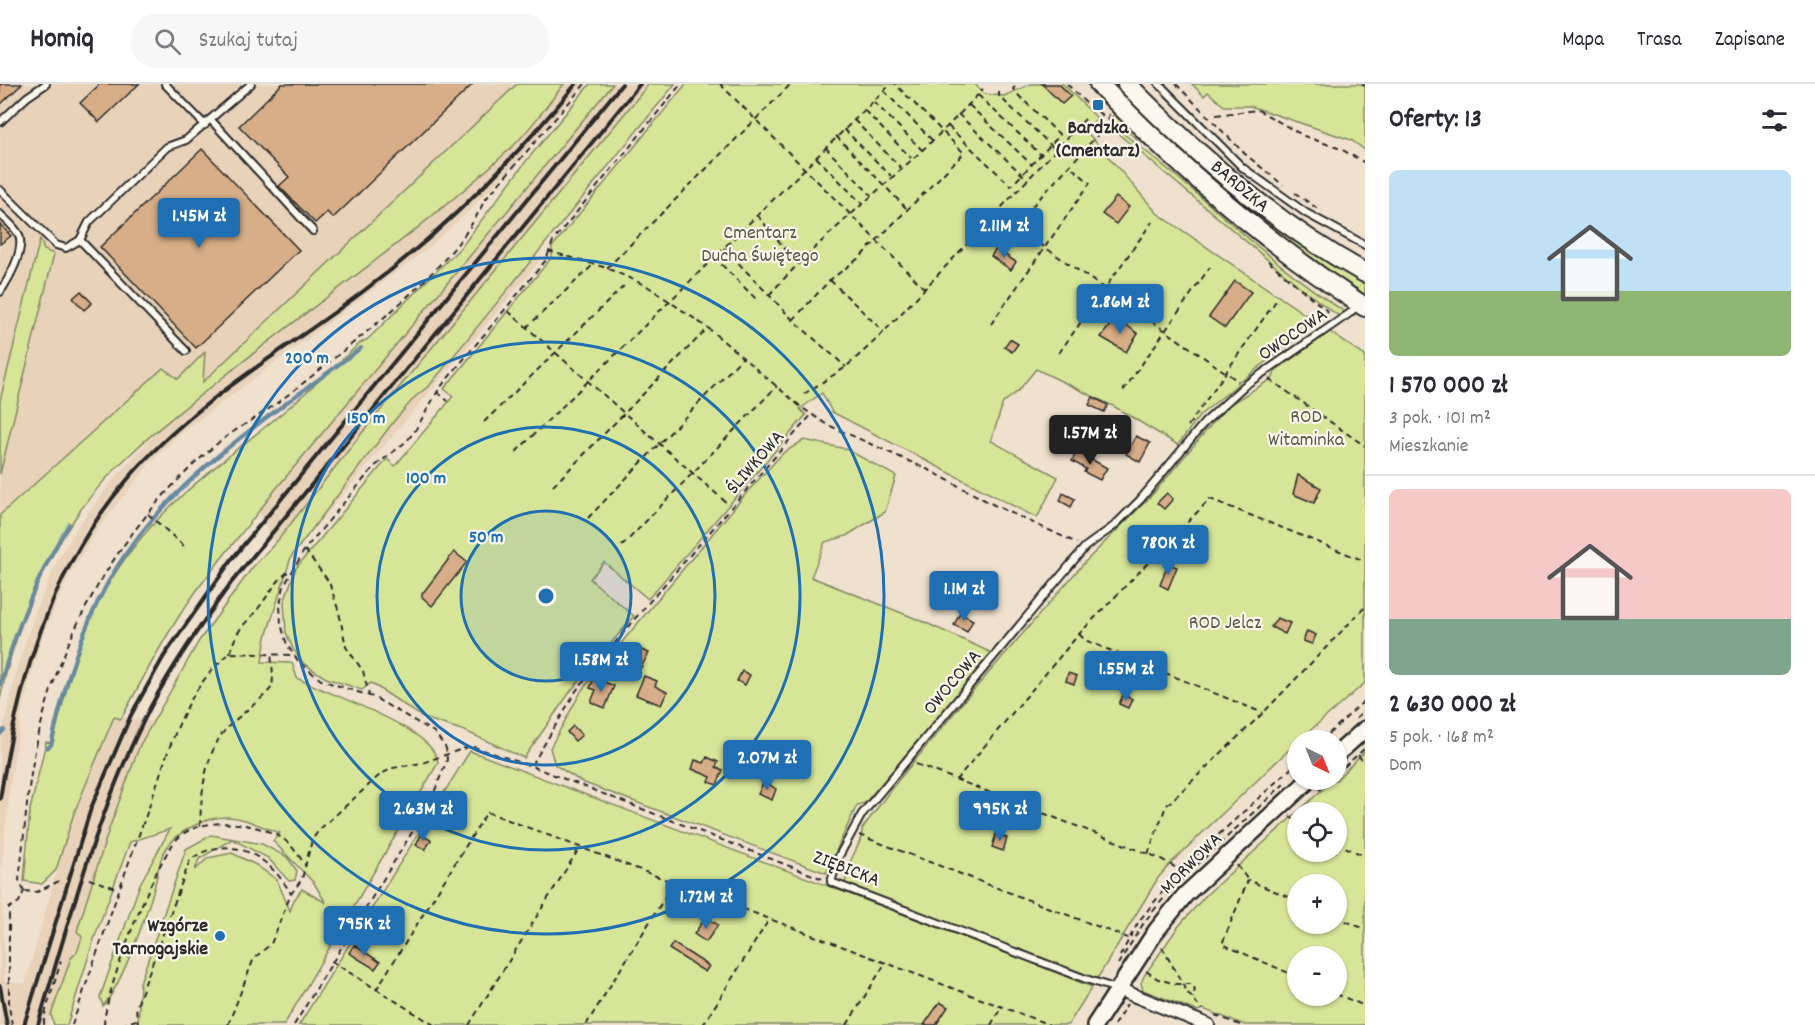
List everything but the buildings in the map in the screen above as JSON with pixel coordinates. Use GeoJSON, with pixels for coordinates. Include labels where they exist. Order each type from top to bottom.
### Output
{"type":"FeatureCollection","features":[{"type":"Feature","properties":{"kind":"main road","name":"BARDZKA"},"geometry":{"type":"LineString","coordinates":[[1099,84],[1161,145],[1275,243],[1362,305]]}},
{"type":"Feature","properties":{"kind":"main road","name":"BARDZKA"},"geometry":{"type":"LineString","coordinates":[[1127,84],[1238,186],[1299,231],[1365,273]]}},
{"type":"Feature","properties":{"kind":"street"},"geometry":{"type":"LineString","coordinates":[[1347,745],[1365,729]]}},
{"type":"Feature","properties":{"kind":"street","name":"MORWOWA"},"geometry":{"type":"LineString","coordinates":[[1095,1025],[1156,931],[1185,895],[1308,790]]}},
{"type":"Feature","properties":{"kind":"street","name":"ZIĘBICKA"},"geometry":{"type":"LineString","coordinates":[[1118,989],[1208,1025]]}},
{"type":"Feature","properties":{"kind":"lane"},"geometry":{"type":"LineString","coordinates":[[0,123],[27,97],[46,84]]}},
{"type":"Feature","properties":{"kind":"lane"},"geometry":{"type":"LineString","coordinates":[[165,84],[204,125]]}},
{"type":"Feature","properties":{"kind":"lane"},"geometry":{"type":"LineString","coordinates":[[0,190],[56,245],[66,248],[80,240],[89,222],[167,147],[186,140],[251,84]]}},
{"type":"Feature","properties":{"kind":"lane"},"geometry":{"type":"LineString","coordinates":[[1159,84],[1243,168],[1306,213],[1365,245]]}},
{"type":"Feature","properties":{"kind":"lane"},"geometry":{"type":"LineString","coordinates":[[211,120],[313,231]]}},
{"type":"Feature","properties":{"kind":"lane"},"geometry":{"type":"LineString","coordinates":[[0,214],[16,232],[20,241],[13,271],[0,292]]}},
{"type":"Feature","properties":{"kind":"lane"},"geometry":{"type":"LineString","coordinates":[[80,240],[186,351]]}},
{"type":"Feature","properties":{"kind":"lane","name":"OWOCOWA"},"geometry":{"type":"LineString","coordinates":[[831,882],[839,856],[862,814],[1085,547],[1114,526],[1140,500],[1205,422],[1244,386],[1362,305]]}},
{"type":"Feature","properties":{"kind":"lane","name":"ZIĘBICKA"},"geometry":{"type":"LineString","coordinates":[[831,882],[1086,979],[1118,989]]}},
{"type":"Feature","properties":{"kind":"path"},"geometry":{"type":"LineString","coordinates":[[12,1025],[9,1006],[9,908],[19,902],[24,891],[19,880],[32,765],[54,684],[86,605],[99,587],[119,549],[175,484],[219,442],[304,382],[423,281],[476,220],[484,201],[585,84]]}},
{"type":"Feature","properties":{"kind":"path"},"geometry":{"type":"LineString","coordinates":[[294,1025],[429,803],[445,770],[447,755],[441,739],[434,732],[369,695],[321,680],[304,668],[293,655],[284,638],[280,617],[281,595],[291,570],[305,549],[374,467],[412,435],[437,392],[540,267],[559,233],[681,84]]}},
{"type":"Feature","properties":{"kind":"path"},"geometry":{"type":"LineString","coordinates":[[720,84],[925,289]]}},
{"type":"Feature","properties":{"kind":"path"},"geometry":{"type":"LineString","coordinates":[[607,268],[791,84]]}},
{"type":"Feature","properties":{"kind":"path"},"geometry":{"type":"LineString","coordinates":[[516,452],[836,136],[893,84],[963,153],[876,240],[830,280],[793,320]]}},
{"type":"Feature","properties":{"kind":"path"},"geometry":{"type":"LineString","coordinates":[[948,125],[1011,186],[1060,135],[1016,93],[1013,89],[1017,84]]}},
{"type":"Feature","properties":{"kind":"path"},"geometry":{"type":"LineString","coordinates":[[1176,84],[1245,154],[1286,187]]}},
{"type":"Feature","properties":{"kind":"path"},"geometry":{"type":"LineString","coordinates":[[769,295],[797,263],[922,150],[983,89]]}},
{"type":"Feature","properties":{"kind":"path"},"geometry":{"type":"LineString","coordinates":[[999,91],[999,96],[1056,150]]}},
{"type":"Feature","properties":{"kind":"path"},"geometry":{"type":"LineString","coordinates":[[884,92],[932,140]]}},
{"type":"Feature","properties":{"kind":"path"},"geometry":{"type":"LineString","coordinates":[[978,95],[1041,155]]}},
{"type":"Feature","properties":{"kind":"path"},"geometry":{"type":"LineString","coordinates":[[874,102],[922,150]]}},
{"type":"Feature","properties":{"kind":"path"},"geometry":{"type":"LineString","coordinates":[[969,104],[1032,165]]}},
{"type":"Feature","properties":{"kind":"path"},"geometry":{"type":"LineString","coordinates":[[1118,104],[1109,114],[1105,128],[1014,226],[1238,381]]}},
{"type":"Feature","properties":{"kind":"path"},"geometry":{"type":"LineString","coordinates":[[1216,115],[1258,110],[1304,136],[1334,146],[1365,163]]}},
{"type":"Feature","properties":{"kind":"path"},"geometry":{"type":"LineString","coordinates":[[865,111],[912,159]]}},
{"type":"Feature","properties":{"kind":"path"},"geometry":{"type":"LineString","coordinates":[[958,114],[1028,180]]}},
{"type":"Feature","properties":{"kind":"path"},"geometry":{"type":"LineString","coordinates":[[804,394],[846,367],[884,332],[1085,119]]}},
{"type":"Feature","properties":{"kind":"path"},"geometry":{"type":"LineString","coordinates":[[854,120],[901,168]]}},
{"type":"Feature","properties":{"kind":"path"},"geometry":{"type":"LineString","coordinates":[[844,129],[891,177]]}},
{"type":"Feature","properties":{"kind":"path"},"geometry":{"type":"LineString","coordinates":[[836,136],[907,209]]}},
{"type":"Feature","properties":{"kind":"path"},"geometry":{"type":"LineString","coordinates":[[825,147],[871,195]]}},
{"type":"Feature","properties":{"kind":"path"},"geometry":{"type":"LineString","coordinates":[[816,157],[862,204]]}},
{"type":"Feature","properties":{"kind":"path"},"geometry":{"type":"LineString","coordinates":[[991,324],[1090,183],[1070,166]]}},
{"type":"Feature","properties":{"kind":"path"},"geometry":{"type":"LineString","coordinates":[[1294,193],[1328,214]]}},
{"type":"Feature","properties":{"kind":"path"},"geometry":{"type":"LineString","coordinates":[[757,215],[797,263]]}},
{"type":"Feature","properties":{"kind":"path"},"geometry":{"type":"LineString","coordinates":[[1059,353],[1152,222]]}},
{"type":"Feature","properties":{"kind":"path"},"geometry":{"type":"LineString","coordinates":[[724,248],[793,320],[846,367]]}},
{"type":"Feature","properties":{"kind":"path"},"geometry":{"type":"LineString","coordinates":[[548,251],[607,268],[670,300],[708,328],[812,414],[1085,547]]}},
{"type":"Feature","properties":{"kind":"path"},"geometry":{"type":"LineString","coordinates":[[714,257],[757,300]]}},
{"type":"Feature","properties":{"kind":"path"},"geometry":{"type":"LineString","coordinates":[[1268,261],[1305,295],[1336,318]]}},
{"type":"Feature","properties":{"kind":"path"},"geometry":{"type":"LineString","coordinates":[[526,328],[594,264]]}},
{"type":"Feature","properties":{"kind":"path"},"geometry":{"type":"LineString","coordinates":[[1123,391],[1210,267]]}},
{"type":"Feature","properties":{"kind":"path"},"geometry":{"type":"LineString","coordinates":[[830,280],[884,332]]}},
{"type":"Feature","properties":{"kind":"path"},"geometry":{"type":"LineString","coordinates":[[484,422],[626,284]]}},
{"type":"Feature","properties":{"kind":"path"},"geometry":{"type":"LineString","coordinates":[[1188,426],[1278,298]]}},
{"type":"Feature","properties":{"kind":"path"},"geometry":{"type":"LineString","coordinates":[[508,311],[729,505]]}},
{"type":"Feature","properties":{"kind":"path"},"geometry":{"type":"LineString","coordinates":[[553,486],[708,328]]}},
{"type":"Feature","properties":{"kind":"path"},"geometry":{"type":"LineString","coordinates":[[588,518],[743,357]]}},
{"type":"Feature","properties":{"kind":"path"},"geometry":{"type":"LineString","coordinates":[[1270,380],[1365,446]]}},
{"type":"Feature","properties":{"kind":"path"},"geometry":{"type":"LineString","coordinates":[[622,546],[777,386]]}},
{"type":"Feature","properties":{"kind":"path"},"geometry":{"type":"LineString","coordinates":[[437,392],[448,401]]}},
{"type":"Feature","properties":{"kind":"path","name":"ŚLIWKOWA"},"geometry":{"type":"LineString","coordinates":[[531,766],[553,725],[576,691],[632,622],[812,414]]}},
{"type":"Feature","properties":{"kind":"path"},"geometry":{"type":"LineString","coordinates":[[956,780],[1079,634],[1210,499],[1365,561]]}},
{"type":"Feature","properties":{"kind":"path"},"geometry":{"type":"LineString","coordinates":[[148,514],[186,548]]}},
{"type":"Feature","properties":{"kind":"path"},"geometry":{"type":"LineString","coordinates":[[305,549],[329,582],[339,612],[346,647],[363,670],[369,695]]}},
{"type":"Feature","properties":{"kind":"path"},"geometry":{"type":"LineString","coordinates":[[72,1025],[118,890],[182,718],[205,678],[230,653],[239,627],[258,609],[275,584],[291,570]]}},
{"type":"Feature","properties":{"kind":"path"},"geometry":{"type":"LineString","coordinates":[[1148,854],[1166,806],[1263,712],[1365,607]]}},
{"type":"Feature","properties":{"kind":"path"},"geometry":{"type":"LineString","coordinates":[[1079,634],[1085,640],[1263,712]]}},
{"type":"Feature","properties":{"kind":"path"},"geometry":{"type":"LineString","coordinates":[[230,653],[293,655]]}},
{"type":"Feature","properties":{"kind":"path"},"geometry":{"type":"LineString","coordinates":[[200,825],[205,775],[212,754],[231,722],[268,694],[272,686],[271,654]]}},
{"type":"Feature","properties":{"kind":"path"},"geometry":{"type":"LineString","coordinates":[[1333,730],[1365,700]]}},
{"type":"Feature","properties":{"kind":"path","name":"ZIĘBICKA"},"geometry":{"type":"LineString","coordinates":[[447,755],[471,746],[531,766],[831,882]]}},
{"type":"Feature","properties":{"kind":"path"},"geometry":{"type":"LineString","coordinates":[[1347,764],[1365,748]]}},
{"type":"Feature","properties":{"kind":"path"},"geometry":{"type":"LineString","coordinates":[[228,1025],[254,958],[271,944],[291,894],[302,879],[312,840],[319,830],[368,783],[393,768],[447,755]]}},
{"type":"Feature","properties":{"kind":"path"},"geometry":{"type":"LineString","coordinates":[[1358,755],[1365,764]]}},
{"type":"Feature","properties":{"kind":"path"},"geometry":{"type":"LineString","coordinates":[[912,763],[1148,854],[1180,870]]}},
{"type":"Feature","properties":{"kind":"path"},"geometry":{"type":"LineString","coordinates":[[1120,956],[1128,938],[1180,870],[1287,772]]}},
{"type":"Feature","properties":{"kind":"path"},"geometry":{"type":"LineString","coordinates":[[1160,903],[1186,874],[1287,781]]}},
{"type":"Feature","properties":{"kind":"path"},"geometry":{"type":"LineString","coordinates":[[376,990],[487,812],[1050,1025]]}},
{"type":"Feature","properties":{"kind":"path"},"geometry":{"type":"LineString","coordinates":[[1283,823],[1287,819]]}},
{"type":"Feature","properties":{"kind":"path"},"geometry":{"type":"LineString","coordinates":[[104,1025],[116,971],[155,877],[178,838],[200,825],[241,825],[270,831],[285,840],[306,866]]}},
{"type":"Feature","properties":{"kind":"path"},"geometry":{"type":"LineString","coordinates":[[862,837],[1128,938]]}},
{"type":"Feature","properties":{"kind":"path"},"geometry":{"type":"LineString","coordinates":[[138,1025],[135,1020],[136,1008],[190,860],[204,849],[237,847],[253,855],[283,880],[291,894]]}},
{"type":"Feature","properties":{"kind":"path"},"geometry":{"type":"LineString","coordinates":[[469,1025],[580,847]]}},
{"type":"Feature","properties":{"kind":"path"},"geometry":{"type":"LineString","coordinates":[[1347,848],[1365,856]]}},
{"type":"Feature","properties":{"kind":"path"},"geometry":{"type":"LineString","coordinates":[[1229,872],[1237,865],[1248,880],[1287,896]]}},
{"type":"Feature","properties":{"kind":"path"},"geometry":{"type":"LineString","coordinates":[[88,879],[118,890]]}},
{"type":"Feature","properties":{"kind":"path"},"geometry":{"type":"LineString","coordinates":[[24,891],[37,892],[61,880]]}},
{"type":"Feature","properties":{"kind":"path"},"geometry":{"type":"LineString","coordinates":[[1248,880],[1222,944],[1287,972]]}},
{"type":"Feature","properties":{"kind":"path"},"geometry":{"type":"LineString","coordinates":[[586,1025],[675,882]]}},
{"type":"Feature","properties":{"kind":"path"},"geometry":{"type":"LineString","coordinates":[[703,1025],[770,918]]}},
{"type":"Feature","properties":{"kind":"path"},"geometry":{"type":"LineString","coordinates":[[1347,922],[1365,929]]}},
{"type":"Feature","properties":{"kind":"path"},"geometry":{"type":"LineString","coordinates":[[1163,944],[1162,947],[1182,982],[1203,1010]]}},
{"type":"Feature","properties":{"kind":"path"},"geometry":{"type":"LineString","coordinates":[[44,1025],[44,1017],[61,961]]}},
{"type":"Feature","properties":{"kind":"path"},"geometry":{"type":"LineString","coordinates":[[331,961],[434,1025]]}},
{"type":"Feature","properties":{"kind":"path"},"geometry":{"type":"LineString","coordinates":[[847,1025],[886,962]]}},
{"type":"Feature","properties":{"kind":"path"},"geometry":{"type":"LineString","coordinates":[[1141,977],[1148,966]]}},
{"type":"Feature","properties":{"kind":"path"},"geometry":{"type":"LineString","coordinates":[[1145,971],[1158,979],[1176,984],[1182,982],[1191,984],[1195,989],[1193,998]]}},
{"type":"Feature","properties":{"kind":"path"},"geometry":{"type":"LineString","coordinates":[[1347,999],[1365,1006]]}},
{"type":"Feature","properties":{"kind":"path"},"geometry":{"type":"LineString","coordinates":[[1114,1025],[1129,1001]]}},
{"type":"Feature","properties":{"kind":"path"},"geometry":{"type":"LineString","coordinates":[[991,1025],[1002,1006]]}},
{"type":"Feature","properties":{"kind":"path"},"geometry":{"type":"LineString","coordinates":[[121,1025],[135,1020]]}},
{"type":"Feature","properties":{"kind":"shaded area"},"geometry":{"type":"Polygon","coordinates":[[[0,84],[517,84],[203,383],[93,431],[0,514],[0,474],[54,254],[44,250],[39,240],[0,401],[0,84]]]}},
{"type":"Feature","properties":{"kind":"shaded area"},"geometry":{"type":"Polygon","coordinates":[[[564,84],[584,84],[510,169],[466,214],[422,253],[181,433],[152,461],[125,494],[98,529],[70,574],[44,632],[35,661],[22,712],[11,777],[1,870],[5,981],[25,984],[71,821],[115,716],[162,723],[47,1025],[0,1025],[0,744],[17,668],[36,610],[58,559],[76,529],[107,487],[157,431],[293,321],[399,244],[513,146],[564,84]]]}},
{"type":"Feature","properties":{"kind":"shaded area"},"geometry":{"type":"Polygon","coordinates":[[[613,84],[671,84],[533,253],[541,260],[285,563],[259,513],[275,490],[613,84]]]}},
{"type":"Feature","properties":{"kind":"green space"},"geometry":{"type":"Polygon","coordinates":[[[517,84],[564,84],[519,140],[477,178],[406,237],[164,424],[127,457],[94,492],[65,533],[30,601],[13,650],[0,699],[0,515],[163,368],[178,379],[205,352],[203,382],[517,84]]]}},
{"type":"Feature","properties":{"kind":"green space"},"geometry":{"type":"Polygon","coordinates":[[[590,84],[613,84],[275,490],[184,608],[121,719],[114,717],[74,813],[56,870],[42,884],[24,881],[30,810],[46,742],[53,743],[80,647],[95,610],[104,592],[137,543],[197,482],[289,407],[360,343],[368,339],[462,246],[527,160],[590,84]]]}},
{"type":"Feature","properties":{"kind":"green space"},"geometry":{"type":"Polygon","coordinates":[[[649,84],[675,84],[430,385],[415,397],[394,421],[291,557],[266,637],[262,662],[292,663],[297,678],[378,713],[419,737],[433,750],[438,763],[284,1025],[138,1025],[140,983],[186,849],[211,835],[262,844],[287,857],[297,871],[295,880],[289,881],[268,858],[232,839],[199,859],[195,870],[208,858],[232,853],[256,865],[277,880],[290,911],[302,889],[326,903],[314,883],[273,841],[280,833],[234,817],[227,817],[209,820],[191,827],[175,838],[164,852],[132,952],[117,984],[103,1006],[100,997],[140,884],[170,829],[130,842],[95,936],[67,1025],[54,1025],[51,1015],[71,958],[77,952],[82,937],[77,931],[109,829],[140,745],[199,641],[252,568],[278,540],[365,429],[649,84]]]}},
{"type":"Feature","properties":{"kind":"green space","name":"Cmentarz Ducha Świętego"},"geometry":{"type":"Polygon","coordinates":[[[686,84],[975,84],[984,94],[1004,96],[1031,84],[1063,84],[1097,118],[1086,131],[1157,213],[1316,322],[1243,380],[1238,381],[1237,385],[1200,415],[1178,445],[1115,407],[1036,369],[1019,390],[1003,403],[991,441],[1058,477],[1037,518],[832,412],[822,393],[800,409],[806,415],[648,599],[604,562],[590,579],[634,616],[570,692],[524,758],[465,731],[424,718],[371,683],[362,690],[326,678],[304,664],[293,649],[286,632],[284,602],[296,568],[387,459],[395,466],[447,404],[453,396],[444,389],[552,257],[552,247],[686,84]]]}},
{"type":"Feature","properties":{"kind":"green space"},"geometry":{"type":"Polygon","coordinates":[[[1110,84],[1117,84],[1146,114],[1365,283],[1365,298],[1276,234],[1199,170],[1110,84]]]}},
{"type":"Feature","properties":{"kind":"green space"},"geometry":{"type":"Polygon","coordinates":[[[1192,84],[1365,84],[1365,150],[1351,140],[1250,106],[1224,106],[1208,92],[1204,96],[1192,84]]]}},
{"type":"Feature","properties":{"kind":"green space"},"geometry":{"type":"Polygon","coordinates":[[[1113,115],[1136,131],[1344,302],[1345,307],[1251,235],[1151,149],[1111,120],[1113,115]]]}},
{"type":"Feature","properties":{"kind":"green space"},"geometry":{"type":"Polygon","coordinates":[[[1110,124],[1169,170],[1284,268],[1345,312],[1339,316],[1306,292],[1115,131],[1110,124]]]}},
{"type":"Feature","properties":{"kind":"green space"},"geometry":{"type":"Polygon","coordinates":[[[40,239],[44,250],[54,254],[0,474],[0,401],[40,239]]]}},
{"type":"Feature","properties":{"kind":"green space","name":"ROD Jelcz"},"geometry":{"type":"Polygon","coordinates":[[[1330,332],[1365,356],[1365,683],[1311,730],[1287,730],[1287,752],[1158,878],[1097,979],[846,885],[850,862],[860,841],[862,829],[892,788],[965,700],[1085,562],[1152,495],[1227,406],[1273,378],[1275,371],[1330,332]]]}},
{"type":"Feature","properties":{"kind":"green space"},"geometry":{"type":"Polygon","coordinates":[[[804,440],[846,449],[896,476],[885,512],[846,536],[825,542],[811,577],[922,621],[992,653],[865,803],[857,805],[826,873],[582,782],[555,765],[550,748],[582,690],[749,490],[783,453],[804,440]]]}},
{"type":"Feature","properties":{"kind":"green space"},"geometry":{"type":"Polygon","coordinates":[[[470,751],[1092,987],[1068,1025],[299,1025],[470,751]]]}},
{"type":"Feature","properties":{"kind":"green space"},"geometry":{"type":"Polygon","coordinates":[[[1365,751],[1365,1025],[1245,1025],[1203,1009],[1197,1011],[1143,990],[1141,983],[1144,976],[1178,927],[1206,895],[1287,822],[1287,862],[1347,862],[1347,802],[1309,802],[1322,790],[1347,790],[1347,769],[1365,751]]]}},
{"type":"Feature","properties":{"kind":"waterway"},"geometry":{"type":"LineString","coordinates":[[47,748],[51,745],[67,684],[88,624],[106,586],[129,549],[156,515],[220,454],[361,348]]}},
{"type":"Feature","properties":{"kind":"waterway"},"geometry":{"type":"LineString","coordinates":[[0,685],[29,602],[47,562],[69,524]]}},
{"type":"Feature","properties":{"kind":"waterway"},"geometry":{"type":"LineString","coordinates":[[0,734],[4,730]]}},
{"type":"Feature","properties":{"kind":"railway"},"geometry":{"type":"LineString","coordinates":[[0,799],[16,713],[41,630],[57,590],[77,552],[100,515],[127,480],[152,452],[209,403],[361,293],[420,246],[501,169],[576,84]]}},
{"type":"Feature","properties":{"kind":"railway"},"geometry":{"type":"LineString","coordinates":[[24,1025],[91,808],[131,715],[164,656],[232,559],[622,84]]}},
{"type":"Feature","properties":{"kind":"railway"},"geometry":{"type":"LineString","coordinates":[[38,1025],[87,862],[116,783],[151,706],[179,659],[231,583],[640,84]]}},
{"type":"Feature","properties":{"kind":"railway"},"geometry":{"type":"LineString","coordinates":[[0,986],[7,1025]]}},
{"type":"Feature","properties":{"kind":"place","name":"Bardzka (Cmentarz)"},"geometry":{"type":"Point","coordinates":[1098,105]}},
{"type":"Feature","properties":{"kind":"place","name":"Wzgórze Tarnogajskie"},"geometry":{"type":"Point","coordinates":[220,936]}},
{"type":"Feature","properties":{"kind":"park label","name":"ROD Witaminka"},"geometry":{"type":"Point","coordinates":[1306,426]}}]}
